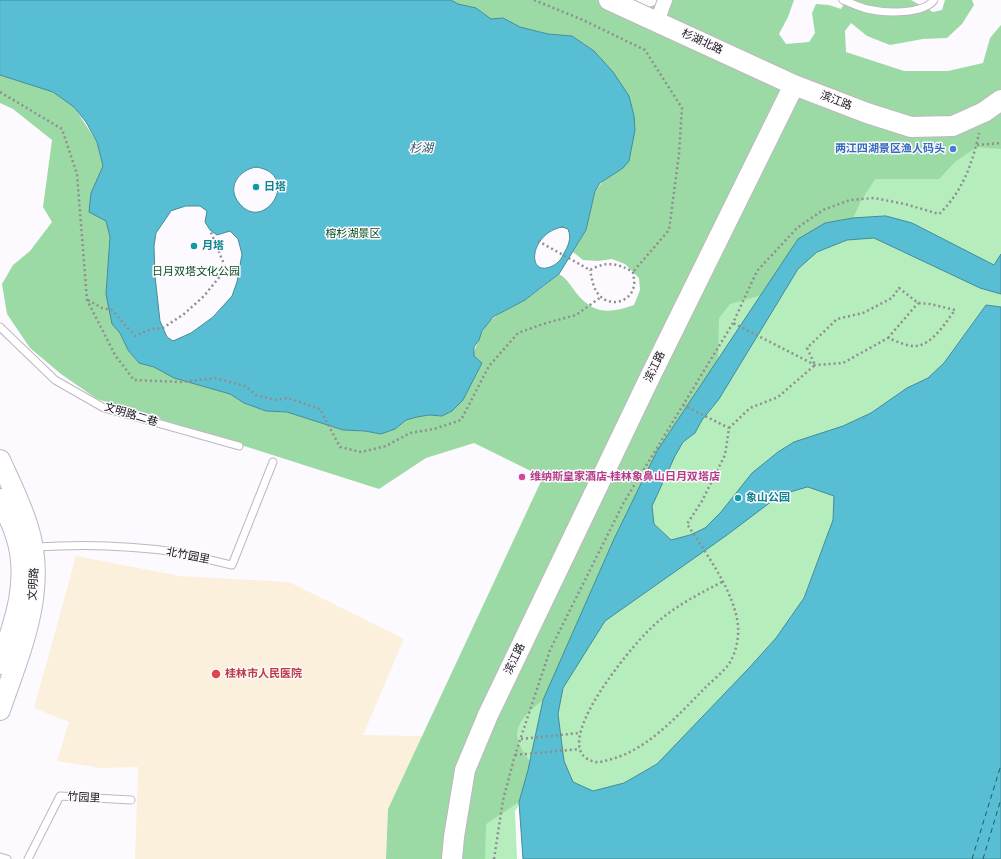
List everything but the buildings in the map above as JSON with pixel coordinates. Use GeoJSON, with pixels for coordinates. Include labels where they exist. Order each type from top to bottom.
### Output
{"type":"FeatureCollection","features":[{"type":"Feature","properties":{"kind":"main road","name":"杉湖北路"},"geometry":{"type":"LineString","coordinates":[[609,0],[794,85]]}},
{"type":"Feature","properties":{"kind":"main road","name":"滨江路"},"geometry":{"type":"LineString","coordinates":[[452,859],[464,770],[488,715],[647,384],[794,85],[867,113],[911,127],[953,126],[984,112],[1001,100]]}},
{"type":"Feature","properties":{"kind":"main road","name":"文明路"},"geometry":{"type":"LineString","coordinates":[[0,460],[29,528],[35,562],[35,593],[32,606],[24,639],[0,710]]}},
{"type":"Feature","properties":{"kind":"main road","name":"文明路"},"geometry":{"type":"LineString","coordinates":[[0,499],[15,534],[20,564],[21,593],[16,615],[0,664]]}},
{"type":"Feature","properties":{"kind":"street"},"geometry":{"type":"LineString","coordinates":[[657,22],[666,0]]}},
{"type":"Feature","properties":{"kind":"lane"},"geometry":{"type":"LineString","coordinates":[[843,0],[867,9],[890,12],[911,11],[930,5],[934,0]]}},
{"type":"Feature","properties":{"kind":"lane","name":"文明路二巷"},"geometry":{"type":"LineString","coordinates":[[0,327],[55,380],[104,408],[239,446]]}},
{"type":"Feature","properties":{"kind":"lane","name":"北竹园里"},"geometry":{"type":"LineString","coordinates":[[32,547],[84,544],[130,547],[176,552],[232,565],[273,462]]}},
{"type":"Feature","properties":{"kind":"lane","name":"竹园里"},"geometry":{"type":"LineString","coordinates":[[28,859],[60,796],[130,800]]}},
{"type":"Feature","properties":{"kind":"lane"},"geometry":{"type":"LineString","coordinates":[[0,857],[7,859]]}},
{"type":"Feature","properties":{"kind":"path"},"geometry":{"type":"LineString","coordinates":[[534,0],[583,20],[645,50],[682,108],[679,154],[669,230],[633,272]]}},
{"type":"Feature","properties":{"kind":"path"},"geometry":{"type":"LineString","coordinates":[[0,92],[62,129],[77,174],[87,300],[114,355],[134,380],[181,382],[215,378],[245,386],[256,395],[276,400],[288,398],[320,409],[340,447],[361,452],[386,446],[410,433],[434,429],[461,420],[488,366],[518,333],[576,315],[601,297]]}},
{"type":"Feature","properties":{"kind":"path"},"geometry":{"type":"LineString","coordinates":[[494,859],[503,800],[515,755],[550,650],[624,502],[733,323],[757,271],[797,228],[823,210],[850,200],[874,198],[905,204],[939,214],[950,204],[973,160],[984,112]]}},
{"type":"Feature","properties":{"kind":"path"},"geometry":{"type":"LineString","coordinates":[[977,145],[1001,143]]}},
{"type":"Feature","properties":{"kind":"path"},"geometry":{"type":"LineString","coordinates":[[87,300],[102,308],[112,310],[135,336],[151,329],[163,328],[184,314],[204,296],[226,269],[210,230]]}},
{"type":"Feature","properties":{"kind":"path"},"geometry":{"type":"LineString","coordinates":[[538,242],[590,270],[594,287],[601,297],[609,302],[624,301],[631,294],[635,284],[633,272]]}},
{"type":"Feature","properties":{"kind":"path"},"geometry":{"type":"LineString","coordinates":[[590,270],[599,265],[609,263],[621,265],[633,272]]}},
{"type":"Feature","properties":{"kind":"path"},"geometry":{"type":"LineString","coordinates":[[815,365],[807,348],[836,319],[863,313],[892,298],[899,288],[918,303],[930,304],[955,310],[925,344],[915,347],[888,338]]}},
{"type":"Feature","properties":{"kind":"path"},"geometry":{"type":"LineString","coordinates":[[733,323],[815,365],[843,363],[888,338],[918,303]]}},
{"type":"Feature","properties":{"kind":"path"},"geometry":{"type":"LineString","coordinates":[[722,582],[680,603],[649,630],[598,694],[579,733],[580,750],[587,758],[596,762],[621,757],[649,740],[675,717],[729,664],[738,643],[738,625],[733,605],[722,582],[709,558],[687,524],[702,501],[726,455],[729,428],[750,408],[778,397],[815,365]]}},
{"type":"Feature","properties":{"kind":"path"},"geometry":{"type":"LineString","coordinates":[[683,405],[729,428]]}},
{"type":"Feature","properties":{"kind":"path"},"geometry":{"type":"LineString","coordinates":[[521,739],[579,733]]}},
{"type":"Feature","properties":{"kind":"path"},"geometry":{"type":"LineString","coordinates":[[515,755],[580,750]]}},
{"type":"Feature","properties":{"kind":"shaded area","name":"桂林市人民医院"},"geometry":{"type":"Polygon","coordinates":[[[76,556],[180,576],[289,582],[404,639],[363,735],[423,736],[388,809],[386,859],[135,859],[138,767],[101,768],[57,761],[69,722],[34,708],[76,556]]]}},
{"type":"Feature","properties":{"kind":"green space"},"geometry":{"type":"Polygon","coordinates":[[[451,0],[635,0],[645,8],[671,0],[794,0],[788,17],[779,34],[786,44],[809,42],[815,33],[812,13],[816,4],[829,5],[841,9],[846,0],[911,0],[933,12],[942,10],[945,0],[972,0],[974,5],[962,24],[947,38],[923,39],[890,45],[867,36],[851,23],[845,31],[846,52],[904,71],[948,71],[983,63],[990,38],[1001,25],[1001,149],[977,147],[956,161],[939,179],[875,179],[861,201],[853,218],[825,223],[798,239],[762,295],[730,304],[719,318],[718,361],[657,451],[614,539],[543,700],[524,717],[518,728],[517,734],[519,743],[530,762],[519,802],[486,824],[485,859],[386,859],[388,809],[543,477],[474,443],[426,458],[379,489],[97,399],[61,374],[30,348],[7,314],[2,284],[13,265],[30,251],[52,222],[43,207],[52,140],[13,109],[0,103],[0,75],[53,92],[74,107],[97,142],[103,166],[91,193],[106,220],[110,237],[109,251],[112,324],[120,333],[128,350],[139,363],[154,367],[174,378],[230,394],[244,403],[266,411],[287,412],[343,430],[365,431],[381,434],[395,429],[406,420],[429,415],[442,416],[452,411],[463,400],[482,363],[474,356],[474,353],[487,324],[498,315],[542,288],[559,274],[567,281],[584,302],[597,309],[611,311],[634,305],[640,290],[639,278],[625,264],[612,259],[598,261],[583,260],[573,252],[586,230],[595,191],[606,178],[623,168],[601,59],[594,51],[572,36],[548,34],[520,27],[503,18],[491,19],[476,8],[458,4],[451,0]]]}},
{"type":"Feature","properties":{"kind":"green space","name":"象山公园"},"geometry":{"type":"Polygon","coordinates":[[[807,110],[1001,138],[1001,254],[995,265],[1001,277],[1001,307],[986,305],[976,318],[823,546],[804,598],[776,638],[662,774],[584,806],[541,772],[515,811],[517,859],[475,859],[484,784],[807,110]]]}},
{"type":"Feature","properties":{"kind":"water","name":"杉湖"},"geometry":{"type":"Polygon","coordinates":[[[0,0],[451,0],[458,4],[476,8],[491,19],[503,18],[520,27],[548,34],[572,36],[594,51],[613,72],[629,96],[634,116],[635,130],[629,161],[623,168],[600,183],[595,191],[586,230],[559,274],[525,300],[493,317],[482,331],[479,340],[474,347],[474,356],[482,363],[463,400],[452,411],[442,416],[429,415],[406,420],[395,429],[381,434],[365,431],[343,430],[287,412],[266,411],[244,403],[230,394],[174,378],[154,367],[139,363],[128,350],[120,333],[112,324],[106,294],[110,237],[106,221],[89,212],[91,193],[103,166],[97,142],[86,122],[74,107],[53,92],[0,75],[0,0]],[[256,167],[240,175],[234,185],[234,191],[235,197],[239,203],[249,211],[259,212],[268,208],[274,200],[278,190],[277,180],[270,172],[256,167]],[[186,206],[171,211],[156,233],[154,246],[155,276],[160,321],[167,337],[173,341],[191,333],[213,317],[232,296],[237,282],[242,254],[238,239],[230,231],[217,235],[210,230],[205,222],[207,211],[200,206],[186,206]],[[562,227],[551,231],[543,237],[535,253],[537,265],[542,268],[550,267],[558,262],[569,242],[570,236],[568,229],[562,227]]]}},
{"type":"Feature","properties":{"kind":"water"},"geometry":{"type":"Polygon","coordinates":[[[886,216],[912,223],[994,265],[1001,254],[1001,294],[980,288],[874,238],[847,240],[817,252],[798,269],[719,399],[702,420],[695,433],[683,442],[652,506],[654,524],[671,540],[690,535],[705,528],[721,512],[752,473],[778,452],[794,442],[843,426],[871,413],[907,388],[928,378],[944,363],[986,305],[1001,307],[1001,859],[523,859],[519,802],[528,770],[543,700],[614,539],[657,451],[798,239],[825,223],[853,218],[886,216]],[[808,487],[780,495],[727,535],[605,621],[563,688],[558,714],[564,761],[573,782],[593,791],[624,783],[657,764],[749,668],[776,638],[804,598],[833,520],[834,496],[808,487]]]}},
{"type":"Feature","properties":{"kind":"ferry route"},"geometry":{"type":"LineString","coordinates":[[972,859],[1001,765]]}},
{"type":"Feature","properties":{"kind":"ferry route"},"geometry":{"type":"LineString","coordinates":[[983,859],[1001,799]]}},
{"type":"Feature","properties":{"kind":"place","name":"两江四湖景区渔人码头"},"geometry":{"type":"Point","coordinates":[953,149]}},
{"type":"Feature","properties":{"kind":"place","name":"日塔"},"geometry":{"type":"Point","coordinates":[256,187]}},
{"type":"Feature","properties":{"kind":"place","name":"月塔"},"geometry":{"type":"Point","coordinates":[194,246]}},
{"type":"Feature","properties":{"kind":"place","name":"维纳斯皇家酒店-桂林象鼻山日月双塔店"},"geometry":{"type":"Point","coordinates":[522,477]}},
{"type":"Feature","properties":{"kind":"place","name":"象山公园"},"geometry":{"type":"Point","coordinates":[738,498]}},
{"type":"Feature","properties":{"kind":"place","name":"桂林市人民医院"},"geometry":{"type":"Point","coordinates":[216,674]}},
{"type":"Feature","properties":{"kind":"park label","name":"榕杉湖景区"},"geometry":{"type":"Point","coordinates":[353,234]}},
{"type":"Feature","properties":{"kind":"park label","name":"日月双塔文化公园"},"geometry":{"type":"Point","coordinates":[196,272]}}]}
